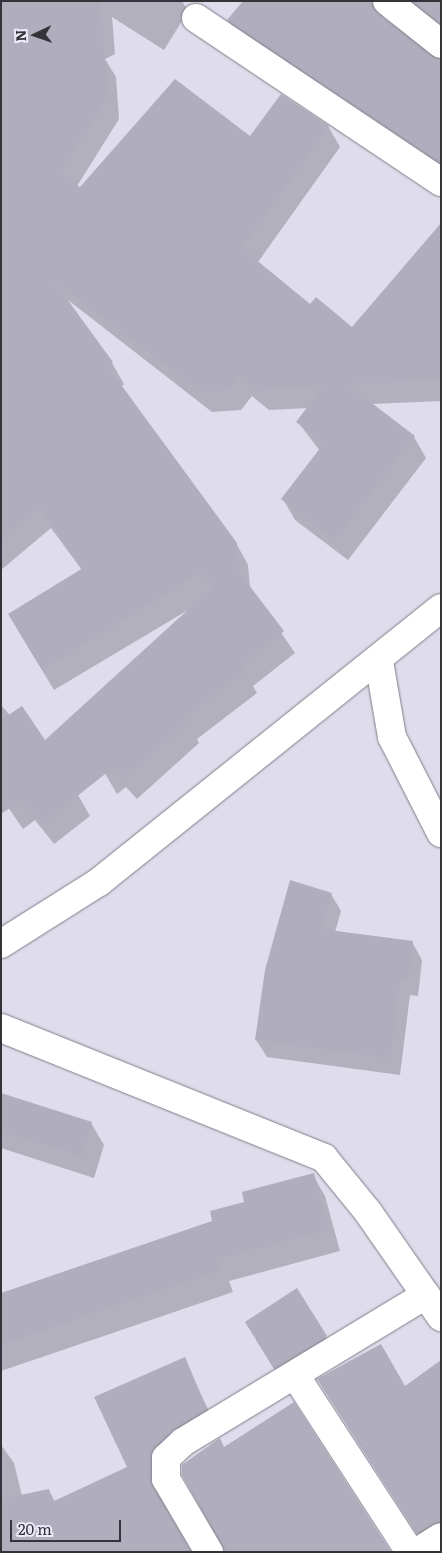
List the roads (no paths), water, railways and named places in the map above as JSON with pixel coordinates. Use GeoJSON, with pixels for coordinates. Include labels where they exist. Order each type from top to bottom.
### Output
{"type":"FeatureCollection","features":[{"type":"Feature","properties":{"kind":"street"},"geometry":{"type":"LineString","coordinates":[[387,1],[441,44]]}},
{"type":"Feature","properties":{"kind":"street"},"geometry":{"type":"LineString","coordinates":[[196,18],[441,182]]}},
{"type":"Feature","properties":{"kind":"street"},"geometry":{"type":"LineString","coordinates":[[1,944],[99,882],[380,661],[441,608]]}},
{"type":"Feature","properties":{"kind":"street"},"geometry":{"type":"LineString","coordinates":[[380,661],[392,737],[441,833]]}},
{"type":"Feature","properties":{"kind":"street"},"geometry":{"type":"LineString","coordinates":[[1,1028],[324,1158],[433,1306],[295,1374],[183,1442],[166,1458],[166,1480],[209,1552]]}},
{"type":"Feature","properties":{"kind":"street"},"geometry":{"type":"LineString","coordinates":[[295,1374],[410,1552]]}},
{"type":"Feature","properties":{"kind":"street"},"geometry":{"type":"LineString","coordinates":[[417,1552],[441,1537]]}}]}
